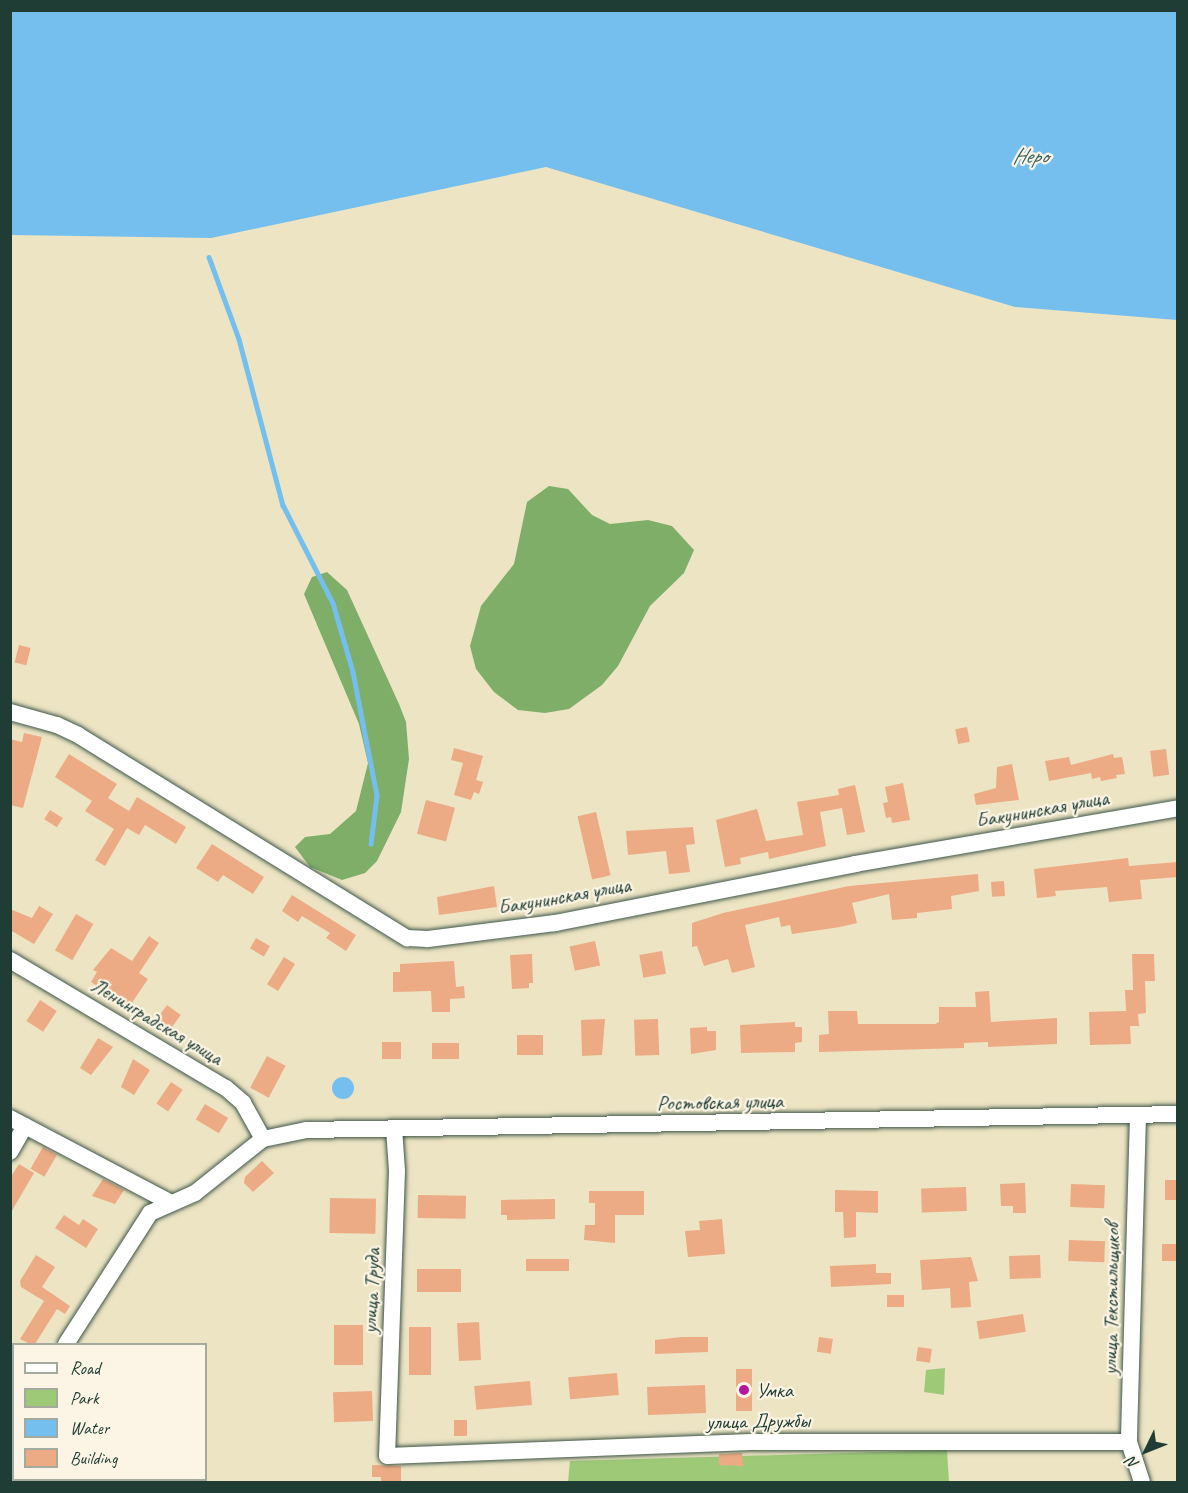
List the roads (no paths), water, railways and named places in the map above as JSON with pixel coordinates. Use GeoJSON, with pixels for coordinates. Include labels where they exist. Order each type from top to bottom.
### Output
{"type":"FeatureCollection","features":[{"type":"Feature","properties":{"kind":"street","name":"Бакунинская улица"},"geometry":{"type":"LineString","coordinates":[[10,712],[78,735],[407,938],[428,939],[555,923],[855,864],[1178,808]]}},
{"type":"Feature","properties":{"kind":"street","name":"Ленинградская улица"},"geometry":{"type":"LineString","coordinates":[[10,960],[226,1088],[243,1103],[263,1139]]}},
{"type":"Feature","properties":{"kind":"street","name":"Ростовская улица"},"geometry":{"type":"LineString","coordinates":[[263,1139],[307,1130],[1178,1114]]}},
{"type":"Feature","properties":{"kind":"street","name":"улица Текстильщиков"},"geometry":{"type":"LineString","coordinates":[[1138,1115],[1129,1442],[1142,1482]]}},
{"type":"Feature","properties":{"kind":"street"},"geometry":{"type":"LineString","coordinates":[[10,1152],[18,1122],[171,1203]]}},
{"type":"Feature","properties":{"kind":"street","name":"улица Труда"},"geometry":{"type":"LineString","coordinates":[[387,1456],[397,1172],[394,1128]]}},
{"type":"Feature","properties":{"kind":"street"},"geometry":{"type":"LineString","coordinates":[[67,1343],[142,1221],[171,1203],[195,1194],[263,1139]]}},
{"type":"Feature","properties":{"kind":"street","name":"улица Дружбы"},"geometry":{"type":"LineString","coordinates":[[387,1456],[769,1442],[1129,1442]]}},
{"type":"Feature","properties":{"kind":"water","name":"Неро"},"geometry":{"type":"Polygon","coordinates":[[[11,10],[1177,11],[1177,320],[1015,307],[546,167],[211,238],[11,235],[11,10]]]}},
{"type":"Feature","properties":{"kind":"water"},"geometry":{"type":"Polygon","coordinates":[[[343,1077],[351,1080],[354,1088],[351,1096],[343,1099],[335,1096],[332,1088],[335,1080],[343,1077]]]}},
{"type":"Feature","properties":{"kind":"waterway"},"geometry":{"type":"LineString","coordinates":[[209,257],[239,339],[283,505],[333,603],[353,672],[377,796],[371,844]]}},
{"type":"Feature","properties":{"kind":"place","name":"Умка"},"geometry":{"type":"Point","coordinates":[744,1390]}}]}
